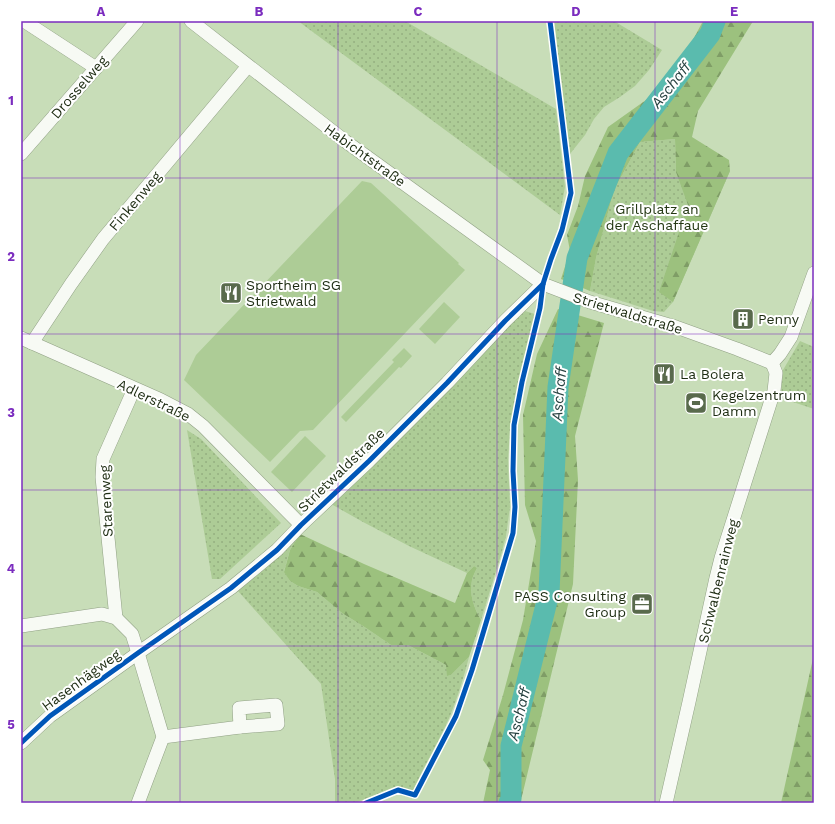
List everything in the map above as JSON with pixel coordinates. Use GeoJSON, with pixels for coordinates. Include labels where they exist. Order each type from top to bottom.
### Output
{"type":"FeatureCollection","features":[{"type":"Feature","properties":{"kind":"street"},"geometry":{"type":"LineString","coordinates":[[24,21],[96,68]]}},
{"type":"Feature","properties":{"kind":"street","name":"Drosselweg"},"geometry":{"type":"LineString","coordinates":[[21,154],[137,21]]}},
{"type":"Feature","properties":{"kind":"street","name":"Habichtstraße"},"geometry":{"type":"LineString","coordinates":[[191,21],[352,146],[543,284]]}},
{"type":"Feature","properties":{"kind":"street","name":"Finkenweg"},"geometry":{"type":"LineString","coordinates":[[26,341],[71,284],[103,239],[248,66]]}},
{"type":"Feature","properties":{"kind":"street"},"geometry":{"type":"LineString","coordinates":[[772,363],[780,354],[790,337],[814,273]]}},
{"type":"Feature","properties":{"kind":"street","name":"Strietwaldstraße"},"geometry":{"type":"LineString","coordinates":[[138,653],[231,588],[277,550],[425,406],[505,321],[543,284],[590,302],[676,327],[772,363]]}},
{"type":"Feature","properties":{"kind":"street","name":"Adlerstraße"},"geometry":{"type":"LineString","coordinates":[[26,341],[161,400],[188,414],[302,525]]}},
{"type":"Feature","properties":{"kind":"street","name":"Schwalbenrainweg"},"geometry":{"type":"LineString","coordinates":[[666,803],[716,578],[725,544],[774,391],[776,373],[772,363]]}},
{"type":"Feature","properties":{"kind":"street","name":"Starenweg"},"geometry":{"type":"LineString","coordinates":[[116,618],[102,476],[103,459],[134,389]]}},
{"type":"Feature","properties":{"kind":"street"},"geometry":{"type":"LineString","coordinates":[[21,626],[102,614],[116,618],[132,634],[162,738],[138,803]]}},
{"type":"Feature","properties":{"kind":"street","name":"Hasenhägweg"},"geometry":{"type":"LineString","coordinates":[[21,743],[50,716],[138,653]]}},
{"type":"Feature","properties":{"kind":"street"},"geometry":{"type":"LineString","coordinates":[[162,738],[240,727]]}},
{"type":"Feature","properties":{"kind":"green space"},"geometry":{"type":"Polygon","coordinates":[[[298,21],[405,21],[556,109],[565,187],[560,215],[298,21]]]}},
{"type":"Feature","properties":{"kind":"green space"},"geometry":{"type":"Polygon","coordinates":[[[554,21],[614,21],[662,50],[649,70],[635,86],[604,107],[570,154],[558,54],[554,21]]]}},
{"type":"Feature","properties":{"kind":"green space"},"geometry":{"type":"Polygon","coordinates":[[[703,21],[753,21],[698,111],[692,137],[729,160],[730,171],[673,302],[659,292],[688,205],[676,172],[675,139],[640,142],[614,190],[596,258],[590,291],[561,279],[570,251],[567,235],[578,206],[585,176],[608,127],[646,100],[681,62],[703,21]]]}},
{"type":"Feature","properties":{"kind":"green space","name":"Grillplatz an der Aschaffaue"},"geometry":{"type":"Polygon","coordinates":[[[675,139],[676,172],[730,171],[673,302],[664,312],[653,311],[590,291],[596,258],[614,190],[640,142],[675,139]]]}},
{"type":"Feature","properties":{"kind":"green space"},"geometry":{"type":"Polygon","coordinates":[[[362,181],[371,183],[465,270],[313,430],[300,431],[270,462],[184,380],[196,355],[362,181]]]}},
{"type":"Feature","properties":{"kind":"green space"},"geometry":{"type":"Polygon","coordinates":[[[444,302],[460,317],[435,344],[419,329],[444,302]]]}},
{"type":"Feature","properties":{"kind":"green space"},"geometry":{"type":"Polygon","coordinates":[[[558,309],[604,323],[575,436],[578,480],[573,584],[520,803],[483,803],[490,770],[483,760],[503,695],[523,620],[536,541],[525,505],[523,415],[537,354],[558,309]]]}},
{"type":"Feature","properties":{"kind":"green space"},"geometry":{"type":"Polygon","coordinates":[[[525,311],[535,314],[510,430],[508,460],[510,507],[506,536],[481,620],[474,606],[471,590],[473,576],[477,568],[474,566],[467,573],[409,546],[331,504],[507,326],[525,311]]]}},
{"type":"Feature","properties":{"kind":"green space"},"geometry":{"type":"Polygon","coordinates":[[[800,341],[814,347],[814,409],[781,398],[783,370],[800,341]]]}},
{"type":"Feature","properties":{"kind":"green space"},"geometry":{"type":"Polygon","coordinates":[[[404,348],[412,356],[401,368],[399,367],[346,422],[341,417],[394,362],[392,360],[404,348]]]}},
{"type":"Feature","properties":{"kind":"green space"},"geometry":{"type":"Polygon","coordinates":[[[187,430],[201,439],[281,523],[220,579],[212,579],[187,430]]]}},
{"type":"Feature","properties":{"kind":"green space"},"geometry":{"type":"Polygon","coordinates":[[[305,436],[326,456],[292,492],[271,472],[305,436]]]}},
{"type":"Feature","properties":{"kind":"green space"},"geometry":{"type":"Polygon","coordinates":[[[300,534],[290,550],[284,571],[290,581],[298,586],[317,592],[342,613],[391,645],[408,645],[446,665],[452,674],[469,657],[461,686],[450,716],[413,791],[396,787],[355,803],[335,803],[335,779],[321,684],[238,591],[300,534]]]}},
{"type":"Feature","properties":{"kind":"green space"},"geometry":{"type":"Polygon","coordinates":[[[300,534],[364,564],[455,603],[467,573],[474,566],[477,568],[473,576],[471,590],[474,606],[481,620],[469,657],[452,674],[447,676],[446,665],[408,645],[391,645],[342,613],[317,592],[298,586],[290,581],[284,572],[290,550],[300,534]]]}},
{"type":"Feature","properties":{"kind":"green space"},"geometry":{"type":"Polygon","coordinates":[[[814,654],[814,803],[781,803],[814,654]]]}},
{"type":"Feature","properties":{"kind":"waterway","name":"Aschaff"},"geometry":{"type":"LineString","coordinates":[[509,803],[511,799],[511,746],[549,593],[558,387],[577,258],[618,153],[710,34],[715,21]]}},
{"type":"Feature","properties":{"kind":"cycle path"},"geometry":{"type":"LineString","coordinates":[[366,803],[398,790],[415,795],[456,716],[472,670],[513,533],[515,507],[513,471],[514,425],[522,382],[540,308],[543,284],[562,230],[571,193],[550,21]]}},
{"type":"Feature","properties":{"kind":"cycle path"},"geometry":{"type":"LineString","coordinates":[[21,743],[50,716],[231,588],[277,550],[301,525],[369,461],[543,284]]}},
{"type":"Feature","properties":{"kind":"place","name":"Sportheim SG Strietwald"},"geometry":{"type":"Point","coordinates":[231,293]}},
{"type":"Feature","properties":{"kind":"place","name":"Penny"},"geometry":{"type":"Point","coordinates":[743,319]}},
{"type":"Feature","properties":{"kind":"place","name":"La Bolera"},"geometry":{"type":"Point","coordinates":[664,374]}},
{"type":"Feature","properties":{"kind":"place","name":"Kegelzentrum Damm"},"geometry":{"type":"Point","coordinates":[696,403]}},
{"type":"Feature","properties":{"kind":"place","name":"PASS Consulting Group"},"geometry":{"type":"Point","coordinates":[642,604]}}]}
